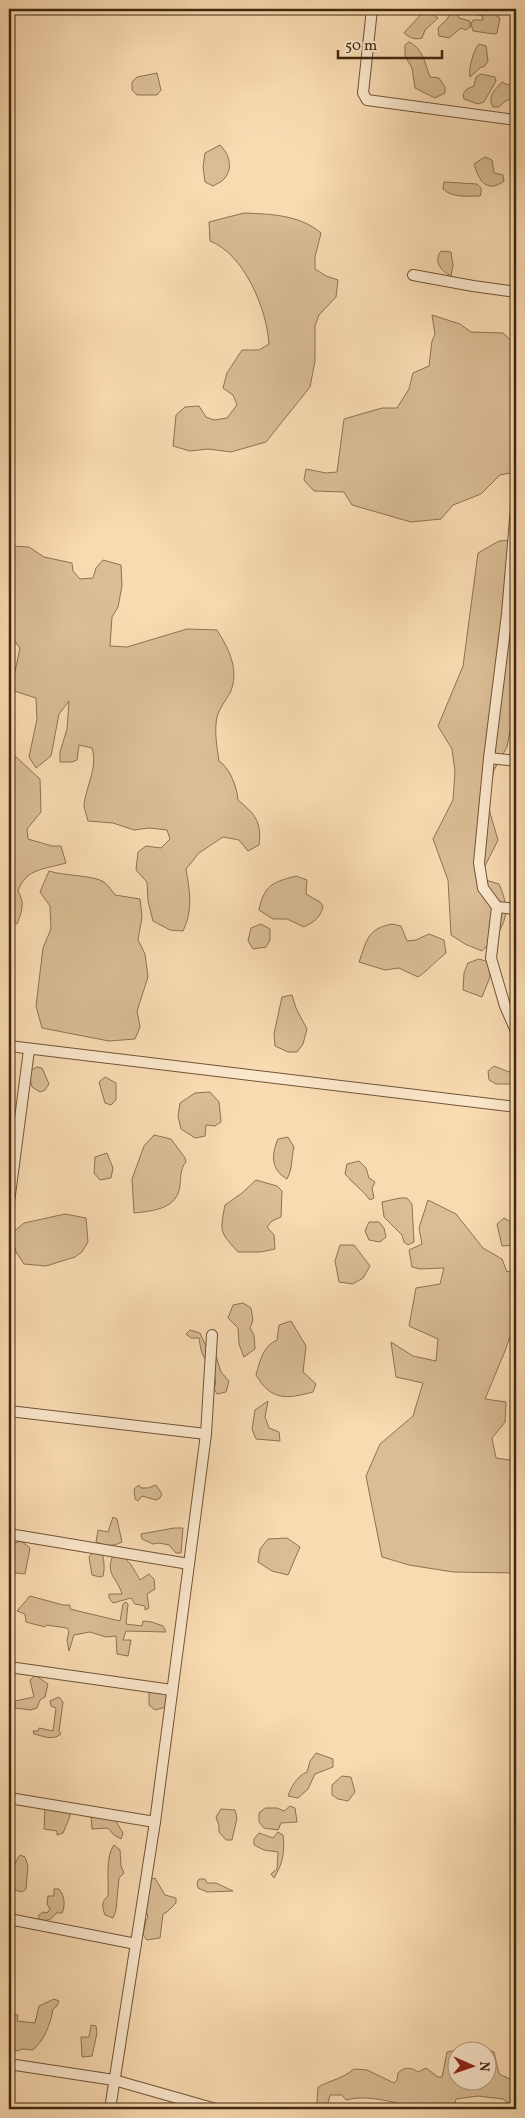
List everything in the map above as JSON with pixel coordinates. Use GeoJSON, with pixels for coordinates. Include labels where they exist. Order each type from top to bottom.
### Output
{"type":"FeatureCollection","features":[{"type":"Feature","properties":{"kind":"street"},"geometry":{"type":"LineString","coordinates":[[372,9],[363,93],[367,100],[516,120]]}},
{"type":"Feature","properties":{"kind":"street"},"geometry":{"type":"LineString","coordinates":[[414,275],[516,292]]}},
{"type":"Feature","properties":{"kind":"street"},"geometry":{"type":"LineString","coordinates":[[516,508],[511,614],[489,758],[479,863],[483,888],[497,907],[491,958],[505,1006],[516,1031]]}},
{"type":"Feature","properties":{"kind":"street"},"geometry":{"type":"LineString","coordinates":[[489,758],[516,761]]}},
{"type":"Feature","properties":{"kind":"street"},"geometry":{"type":"LineString","coordinates":[[497,907],[516,909]]}},
{"type":"Feature","properties":{"kind":"street"},"geometry":{"type":"LineString","coordinates":[[9,1046],[516,1107]]}},
{"type":"Feature","properties":{"kind":"street"},"geometry":{"type":"LineString","coordinates":[[9,1202],[30,1050]]}},
{"type":"Feature","properties":{"kind":"street"},"geometry":{"type":"LineString","coordinates":[[110,2109],[155,1822],[189,1564],[206,1434],[212,1335]]}},
{"type":"Feature","properties":{"kind":"street"},"geometry":{"type":"LineString","coordinates":[[9,1411],[206,1434]]}},
{"type":"Feature","properties":{"kind":"street"},"geometry":{"type":"LineString","coordinates":[[9,1534],[189,1564]]}},
{"type":"Feature","properties":{"kind":"street"},"geometry":{"type":"LineString","coordinates":[[9,1667],[172,1690]]}},
{"type":"Feature","properties":{"kind":"street"},"geometry":{"type":"LineString","coordinates":[[9,1798],[155,1822]]}},
{"type":"Feature","properties":{"kind":"street"},"geometry":{"type":"LineString","coordinates":[[9,1920],[136,1944]]}},
{"type":"Feature","properties":{"kind":"street"},"geometry":{"type":"LineString","coordinates":[[9,2064],[114,2080],[216,2109]]}},
{"type":"Feature","properties":{"kind":"shaded area"},"geometry":{"type":"Polygon","coordinates":[[[423,9],[434,9],[435,16],[438,18],[425,30],[422,38],[410,37],[404,33],[424,11],[423,9]]]}},
{"type":"Feature","properties":{"kind":"shaded area"},"geometry":{"type":"Polygon","coordinates":[[[450,9],[457,9],[459,18],[470,21],[470,27],[466,30],[461,28],[449,38],[439,36],[438,28],[448,18],[450,9]]]}},
{"type":"Feature","properties":{"kind":"shaded area"},"geometry":{"type":"Polygon","coordinates":[[[471,9],[486,9],[500,18],[497,33],[473,31],[471,24],[473,20],[483,20],[482,16],[472,13],[471,9]]]}},
{"type":"Feature","properties":{"kind":"shaded area"},"geometry":{"type":"Polygon","coordinates":[[[409,42],[420,52],[430,77],[439,78],[445,87],[445,93],[435,98],[415,88],[412,68],[405,56],[405,45],[409,42]]]}},
{"type":"Feature","properties":{"kind":"shaded area"},"geometry":{"type":"Polygon","coordinates":[[[479,44],[486,46],[488,61],[484,67],[481,67],[470,77],[472,59],[479,44]]]}},
{"type":"Feature","properties":{"kind":"shaded area"},"geometry":{"type":"Polygon","coordinates":[[[157,73],[161,90],[157,95],[137,95],[132,90],[132,82],[137,77],[157,73]]]}},
{"type":"Feature","properties":{"kind":"shaded area"},"geometry":{"type":"Polygon","coordinates":[[[481,74],[495,77],[496,81],[484,102],[478,104],[464,99],[463,94],[467,89],[474,86],[476,77],[481,74]]]}},
{"type":"Feature","properties":{"kind":"shaded area"},"geometry":{"type":"Polygon","coordinates":[[[516,80],[516,96],[499,107],[493,107],[491,96],[502,82],[508,85],[516,80]]]}},
{"type":"Feature","properties":{"kind":"shaded area"},"geometry":{"type":"Polygon","coordinates":[[[220,145],[228,157],[230,166],[223,180],[213,186],[205,182],[203,167],[205,153],[220,145]]]}},
{"type":"Feature","properties":{"kind":"shaded area"},"geometry":{"type":"Polygon","coordinates":[[[485,157],[492,160],[494,173],[503,175],[504,181],[498,185],[488,186],[478,175],[474,164],[485,157]]]}},
{"type":"Feature","properties":{"kind":"shaded area"},"geometry":{"type":"Polygon","coordinates":[[[444,182],[477,184],[481,189],[480,196],[451,194],[443,189],[444,182]]]}},
{"type":"Feature","properties":{"kind":"shaded area"},"geometry":{"type":"Polygon","coordinates":[[[244,213],[275,215],[295,219],[304,222],[321,233],[315,257],[315,269],[326,276],[338,280],[336,297],[319,315],[315,326],[315,361],[310,387],[266,442],[231,452],[208,449],[190,451],[173,446],[176,415],[185,407],[199,406],[206,417],[214,420],[227,418],[237,405],[233,395],[223,388],[227,373],[242,350],[259,350],[269,344],[264,315],[252,284],[233,258],[222,248],[210,241],[209,222],[244,213]]]}},
{"type":"Feature","properties":{"kind":"shaded area"},"geometry":{"type":"Polygon","coordinates":[[[441,251],[451,252],[453,265],[451,276],[439,265],[438,258],[441,251]]]}},
{"type":"Feature","properties":{"kind":"shaded area"},"geometry":{"type":"Polygon","coordinates":[[[432,315],[460,324],[471,332],[503,333],[515,344],[516,472],[500,475],[481,494],[453,505],[441,519],[411,522],[352,505],[344,492],[314,491],[304,480],[306,469],[326,473],[337,472],[344,419],[382,408],[397,408],[409,389],[413,373],[429,366],[432,341],[435,334],[432,315]]]}},
{"type":"Feature","properties":{"kind":"shaded area"},"geometry":{"type":"Polygon","coordinates":[[[511,540],[516,547],[516,700],[507,747],[494,770],[488,797],[490,813],[498,840],[483,870],[482,879],[499,884],[506,913],[496,936],[482,951],[465,944],[451,935],[448,880],[433,839],[453,800],[455,771],[452,749],[438,726],[463,666],[478,553],[499,541],[511,540]]]}},
{"type":"Feature","properties":{"kind":"shaded area"},"geometry":{"type":"Polygon","coordinates":[[[9,546],[29,547],[44,557],[72,563],[73,571],[80,579],[93,578],[96,568],[103,560],[121,565],[122,586],[118,607],[112,617],[110,646],[127,647],[187,629],[217,630],[229,652],[234,677],[230,693],[221,708],[216,722],[219,761],[232,778],[238,800],[256,819],[260,837],[259,845],[248,851],[239,840],[223,837],[199,853],[186,869],[189,908],[183,931],[170,930],[153,921],[148,901],[147,882],[136,870],[138,852],[146,846],[161,848],[170,839],[167,830],[149,828],[134,830],[113,823],[88,821],[84,805],[94,763],[92,748],[79,745],[77,760],[60,762],[60,752],[67,729],[69,701],[59,714],[51,756],[36,768],[29,757],[37,719],[36,698],[11,690],[20,648],[13,639],[9,626],[9,546]]]}},
{"type":"Feature","properties":{"kind":"shaded area"},"geometry":{"type":"Polygon","coordinates":[[[15,756],[40,779],[41,812],[27,829],[28,839],[52,846],[61,846],[66,863],[44,868],[26,878],[18,891],[22,899],[22,907],[17,924],[9,920],[9,762],[15,756]]]}},
{"type":"Feature","properties":{"kind":"shaded area"},"geometry":{"type":"Polygon","coordinates":[[[49,871],[99,880],[104,882],[115,895],[140,899],[142,917],[138,940],[145,954],[148,977],[137,1011],[140,1027],[135,1039],[109,1041],[42,1028],[36,1006],[43,948],[51,929],[50,906],[40,892],[49,871]]]}},
{"type":"Feature","properties":{"kind":"shaded area"},"geometry":{"type":"Polygon","coordinates":[[[296,876],[307,880],[306,894],[320,902],[323,906],[321,913],[316,919],[304,927],[287,919],[273,919],[259,910],[264,895],[271,886],[281,880],[296,876]]]}},
{"type":"Feature","properties":{"kind":"shaded area"},"geometry":{"type":"Polygon","coordinates":[[[261,924],[270,929],[270,940],[266,947],[253,949],[248,941],[251,928],[261,924]]]}},
{"type":"Feature","properties":{"kind":"shaded area"},"geometry":{"type":"Polygon","coordinates":[[[392,924],[401,926],[407,941],[416,940],[429,934],[444,940],[446,953],[418,977],[399,968],[385,970],[359,962],[366,942],[373,932],[392,924]]]}},
{"type":"Feature","properties":{"kind":"shaded area"},"geometry":{"type":"Polygon","coordinates":[[[479,959],[489,962],[490,977],[482,997],[463,990],[464,973],[468,963],[479,959]]]}},
{"type":"Feature","properties":{"kind":"shaded area"},"geometry":{"type":"Polygon","coordinates":[[[292,995],[296,1008],[307,1029],[303,1044],[297,1052],[288,1052],[275,1046],[274,1034],[282,997],[292,995]]]}},
{"type":"Feature","properties":{"kind":"shaded area"},"geometry":{"type":"Polygon","coordinates":[[[494,1066],[509,1072],[516,1071],[516,1084],[496,1084],[489,1080],[488,1071],[494,1066]]]}},
{"type":"Feature","properties":{"kind":"shaded area"},"geometry":{"type":"Polygon","coordinates":[[[37,1067],[42,1068],[49,1084],[45,1090],[40,1092],[32,1087],[30,1078],[31,1070],[37,1067]]]}},
{"type":"Feature","properties":{"kind":"shaded area"},"geometry":{"type":"Polygon","coordinates":[[[105,1077],[116,1083],[116,1100],[111,1105],[105,1103],[99,1082],[105,1077]]]}},
{"type":"Feature","properties":{"kind":"shaded area"},"geometry":{"type":"Polygon","coordinates":[[[210,1092],[219,1102],[221,1122],[215,1126],[206,1125],[205,1136],[195,1138],[181,1129],[178,1116],[180,1103],[195,1093],[210,1092]]]}},
{"type":"Feature","properties":{"kind":"shaded area"},"geometry":{"type":"Polygon","coordinates":[[[154,1135],[171,1139],[186,1162],[182,1170],[178,1193],[170,1204],[156,1210],[134,1213],[132,1179],[144,1146],[154,1135]]]}},
{"type":"Feature","properties":{"kind":"shaded area"},"geometry":{"type":"Polygon","coordinates":[[[288,1137],[294,1147],[287,1179],[275,1167],[274,1151],[278,1139],[288,1137]]]}},
{"type":"Feature","properties":{"kind":"shaded area"},"geometry":{"type":"Polygon","coordinates":[[[107,1153],[113,1168],[111,1178],[100,1180],[94,1173],[95,1157],[107,1153]]]}},
{"type":"Feature","properties":{"kind":"shaded area"},"geometry":{"type":"Polygon","coordinates":[[[359,1161],[366,1168],[369,1178],[375,1182],[372,1188],[374,1198],[370,1200],[345,1174],[347,1164],[359,1161]]]}},
{"type":"Feature","properties":{"kind":"shaded area"},"geometry":{"type":"Polygon","coordinates":[[[256,1180],[277,1186],[282,1191],[281,1217],[272,1221],[267,1227],[274,1235],[275,1249],[260,1252],[238,1252],[222,1231],[225,1205],[256,1180]]]}},
{"type":"Feature","properties":{"kind":"shaded area"},"geometry":{"type":"Polygon","coordinates":[[[407,1198],[412,1204],[414,1242],[408,1245],[404,1242],[402,1235],[384,1217],[382,1202],[407,1198]]]}},
{"type":"Feature","properties":{"kind":"shaded area"},"geometry":{"type":"Polygon","coordinates":[[[428,1200],[456,1214],[483,1248],[502,1259],[507,1272],[516,1269],[516,1319],[485,1399],[506,1402],[505,1422],[492,1438],[496,1458],[516,1461],[516,1573],[453,1572],[409,1565],[382,1557],[366,1476],[380,1444],[413,1416],[423,1383],[396,1377],[391,1342],[413,1356],[436,1361],[438,1339],[409,1326],[416,1288],[440,1284],[444,1268],[420,1269],[412,1267],[409,1250],[422,1244],[419,1228],[428,1200]]]}},
{"type":"Feature","properties":{"kind":"shaded area"},"geometry":{"type":"Polygon","coordinates":[[[65,1214],[86,1218],[88,1242],[82,1252],[75,1257],[46,1266],[24,1264],[16,1252],[11,1234],[24,1223],[65,1214]]]}},
{"type":"Feature","properties":{"kind":"shaded area"},"geometry":{"type":"Polygon","coordinates":[[[504,1218],[511,1222],[516,1245],[502,1246],[497,1224],[504,1218]]]}},
{"type":"Feature","properties":{"kind":"shaded area"},"geometry":{"type":"Polygon","coordinates":[[[369,1222],[379,1222],[384,1228],[386,1237],[380,1242],[369,1240],[365,1231],[369,1222]]]}},
{"type":"Feature","properties":{"kind":"shaded area"},"geometry":{"type":"Polygon","coordinates":[[[340,1245],[354,1245],[370,1266],[363,1278],[353,1284],[339,1282],[335,1261],[340,1245]]]}},
{"type":"Feature","properties":{"kind":"shaded area"},"geometry":{"type":"Polygon","coordinates":[[[243,1303],[251,1308],[253,1320],[250,1328],[254,1335],[255,1349],[244,1357],[239,1344],[238,1328],[228,1318],[233,1305],[243,1303]]]}},
{"type":"Feature","properties":{"kind":"shaded area"},"geometry":{"type":"Polygon","coordinates":[[[291,1321],[306,1346],[303,1372],[316,1384],[313,1392],[287,1397],[274,1394],[268,1390],[256,1375],[265,1350],[277,1340],[279,1325],[291,1321]]]}},
{"type":"Feature","properties":{"kind":"shaded area"},"geometry":{"type":"Polygon","coordinates":[[[190,1330],[200,1333],[206,1346],[215,1353],[221,1372],[229,1381],[226,1392],[217,1394],[214,1389],[216,1380],[214,1373],[203,1354],[199,1338],[191,1338],[186,1334],[190,1330]]]}},
{"type":"Feature","properties":{"kind":"shaded area"},"geometry":{"type":"Polygon","coordinates":[[[268,1401],[265,1417],[269,1428],[279,1432],[280,1441],[256,1439],[252,1429],[255,1410],[268,1401]]]}},
{"type":"Feature","properties":{"kind":"shaded area"},"geometry":{"type":"Polygon","coordinates":[[[139,1485],[141,1488],[148,1488],[156,1485],[162,1494],[160,1498],[156,1500],[142,1496],[138,1501],[135,1499],[134,1489],[139,1485]]]}},
{"type":"Feature","properties":{"kind":"shaded area"},"geometry":{"type":"Polygon","coordinates":[[[113,1517],[117,1519],[122,1542],[109,1545],[96,1542],[98,1530],[108,1532],[113,1517]]]}},
{"type":"Feature","properties":{"kind":"shaded area"},"geometry":{"type":"Polygon","coordinates":[[[183,1528],[181,1553],[176,1553],[169,1545],[153,1544],[142,1539],[141,1534],[183,1528]]]}},
{"type":"Feature","properties":{"kind":"shaded area"},"geometry":{"type":"Polygon","coordinates":[[[287,1538],[300,1547],[288,1575],[272,1571],[258,1562],[260,1549],[268,1539],[287,1538]]]}},
{"type":"Feature","properties":{"kind":"shaded area"},"geometry":{"type":"Polygon","coordinates":[[[21,1541],[30,1548],[25,1574],[9,1572],[9,1545],[21,1541]]]}},
{"type":"Feature","properties":{"kind":"shaded area"},"geometry":{"type":"Polygon","coordinates":[[[93,1552],[102,1553],[104,1564],[103,1576],[92,1575],[89,1557],[93,1552]]]}},
{"type":"Feature","properties":{"kind":"shaded area"},"geometry":{"type":"Polygon","coordinates":[[[113,1555],[123,1557],[140,1580],[149,1574],[154,1579],[155,1589],[147,1594],[149,1608],[145,1610],[145,1606],[135,1604],[131,1598],[113,1603],[109,1598],[109,1594],[122,1594],[111,1572],[110,1567],[113,1555]]]}},
{"type":"Feature","properties":{"kind":"shaded area"},"geometry":{"type":"Polygon","coordinates":[[[30,1596],[63,1605],[70,1605],[70,1609],[120,1621],[123,1604],[126,1602],[128,1604],[126,1624],[142,1626],[143,1621],[152,1622],[163,1626],[166,1632],[126,1631],[123,1640],[131,1640],[128,1656],[117,1654],[116,1636],[106,1637],[90,1632],[74,1635],[69,1651],[67,1640],[69,1631],[67,1628],[46,1625],[45,1627],[26,1622],[25,1614],[17,1611],[30,1596]]]}},
{"type":"Feature","properties":{"kind":"shaded area"},"geometry":{"type":"Polygon","coordinates":[[[35,1675],[48,1684],[45,1697],[40,1700],[37,1708],[31,1710],[15,1708],[15,1701],[34,1697],[30,1680],[35,1675]]]}},
{"type":"Feature","properties":{"kind":"shaded area"},"geometry":{"type":"Polygon","coordinates":[[[155,1685],[161,1685],[168,1698],[166,1707],[155,1710],[149,1705],[149,1692],[155,1685]]]}},
{"type":"Feature","properties":{"kind":"shaded area"},"geometry":{"type":"Polygon","coordinates":[[[59,1697],[63,1702],[59,1731],[61,1734],[51,1738],[34,1734],[33,1731],[38,1731],[39,1728],[53,1731],[56,1708],[51,1706],[50,1701],[59,1697]]]}},
{"type":"Feature","properties":{"kind":"shaded area"},"geometry":{"type":"Polygon","coordinates":[[[316,1753],[333,1759],[333,1767],[315,1774],[308,1789],[298,1798],[288,1796],[295,1782],[307,1772],[310,1761],[316,1753]]]}},
{"type":"Feature","properties":{"kind":"shaded area"},"geometry":{"type":"Polygon","coordinates":[[[342,1776],[351,1777],[355,1792],[348,1801],[338,1799],[332,1795],[332,1785],[342,1776]]]}},
{"type":"Feature","properties":{"kind":"shaded area"},"geometry":{"type":"Polygon","coordinates":[[[290,1806],[295,1808],[297,1822],[281,1823],[278,1830],[264,1828],[259,1822],[259,1813],[265,1808],[277,1808],[284,1811],[290,1806]]]}},
{"type":"Feature","properties":{"kind":"shaded area"},"geometry":{"type":"Polygon","coordinates":[[[45,1807],[69,1812],[70,1816],[63,1833],[57,1835],[57,1831],[44,1829],[45,1807]]]}},
{"type":"Feature","properties":{"kind":"shaded area"},"geometry":{"type":"Polygon","coordinates":[[[221,1809],[235,1810],[237,1818],[232,1840],[226,1840],[219,1832],[216,1817],[221,1809]]]}},
{"type":"Feature","properties":{"kind":"shaded area"},"geometry":{"type":"Polygon","coordinates":[[[91,1817],[115,1820],[123,1833],[121,1839],[108,1828],[92,1829],[91,1817]]]}},
{"type":"Feature","properties":{"kind":"shaded area"},"geometry":{"type":"Polygon","coordinates":[[[278,1832],[283,1835],[284,1847],[281,1862],[274,1878],[271,1874],[277,1869],[278,1852],[264,1850],[254,1845],[254,1839],[259,1833],[273,1838],[278,1832]]]}},
{"type":"Feature","properties":{"kind":"shaded area"},"geometry":{"type":"Polygon","coordinates":[[[114,1845],[120,1850],[121,1866],[124,1873],[119,1878],[116,1910],[113,1918],[105,1915],[103,1905],[104,1900],[108,1896],[108,1862],[114,1845]]]}},
{"type":"Feature","properties":{"kind":"shaded area"},"geometry":{"type":"Polygon","coordinates":[[[20,1855],[25,1857],[28,1866],[26,1889],[22,1892],[15,1890],[13,1880],[14,1867],[20,1855]]]}},
{"type":"Feature","properties":{"kind":"shaded area"},"geometry":{"type":"Polygon","coordinates":[[[155,1878],[165,1895],[176,1898],[176,1903],[163,1914],[160,1938],[147,1940],[143,1935],[148,1918],[143,1908],[147,1880],[155,1878]]]}},
{"type":"Feature","properties":{"kind":"shaded area"},"geometry":{"type":"Polygon","coordinates":[[[199,1879],[205,1879],[207,1883],[216,1883],[233,1891],[207,1892],[198,1888],[197,1883],[199,1879]]]}},
{"type":"Feature","properties":{"kind":"shaded area"},"geometry":{"type":"Polygon","coordinates":[[[54,1889],[59,1889],[63,1897],[64,1907],[62,1913],[56,1913],[50,1920],[40,1920],[38,1916],[43,1912],[47,1913],[50,1909],[47,1904],[48,1896],[54,1896],[54,1889]]]}},
{"type":"Feature","properties":{"kind":"shaded area"},"geometry":{"type":"Polygon","coordinates":[[[54,1999],[59,2001],[53,2009],[46,2031],[37,2046],[33,2050],[22,2049],[17,2051],[10,2048],[11,2019],[14,2015],[18,2015],[17,2021],[35,2023],[39,2006],[54,1999]]]}},
{"type":"Feature","properties":{"kind":"shaded area"},"geometry":{"type":"Polygon","coordinates":[[[91,2025],[96,2026],[97,2033],[92,2056],[82,2057],[81,2037],[89,2037],[91,2025]]]}},
{"type":"Feature","properties":{"kind":"shaded area"},"geometry":{"type":"Polygon","coordinates":[[[448,2052],[448,2090],[498,2090],[498,2070],[499,2074],[510,2079],[516,2079],[516,2109],[503,2099],[478,2096],[456,2099],[454,2109],[400,2109],[401,2104],[367,2098],[346,2100],[342,2095],[330,2095],[328,2103],[323,2105],[317,2103],[318,2087],[354,2069],[367,2070],[394,2083],[397,2080],[398,2073],[408,2068],[418,2072],[426,2068],[438,2077],[442,2077],[448,2052]]]}}]}
